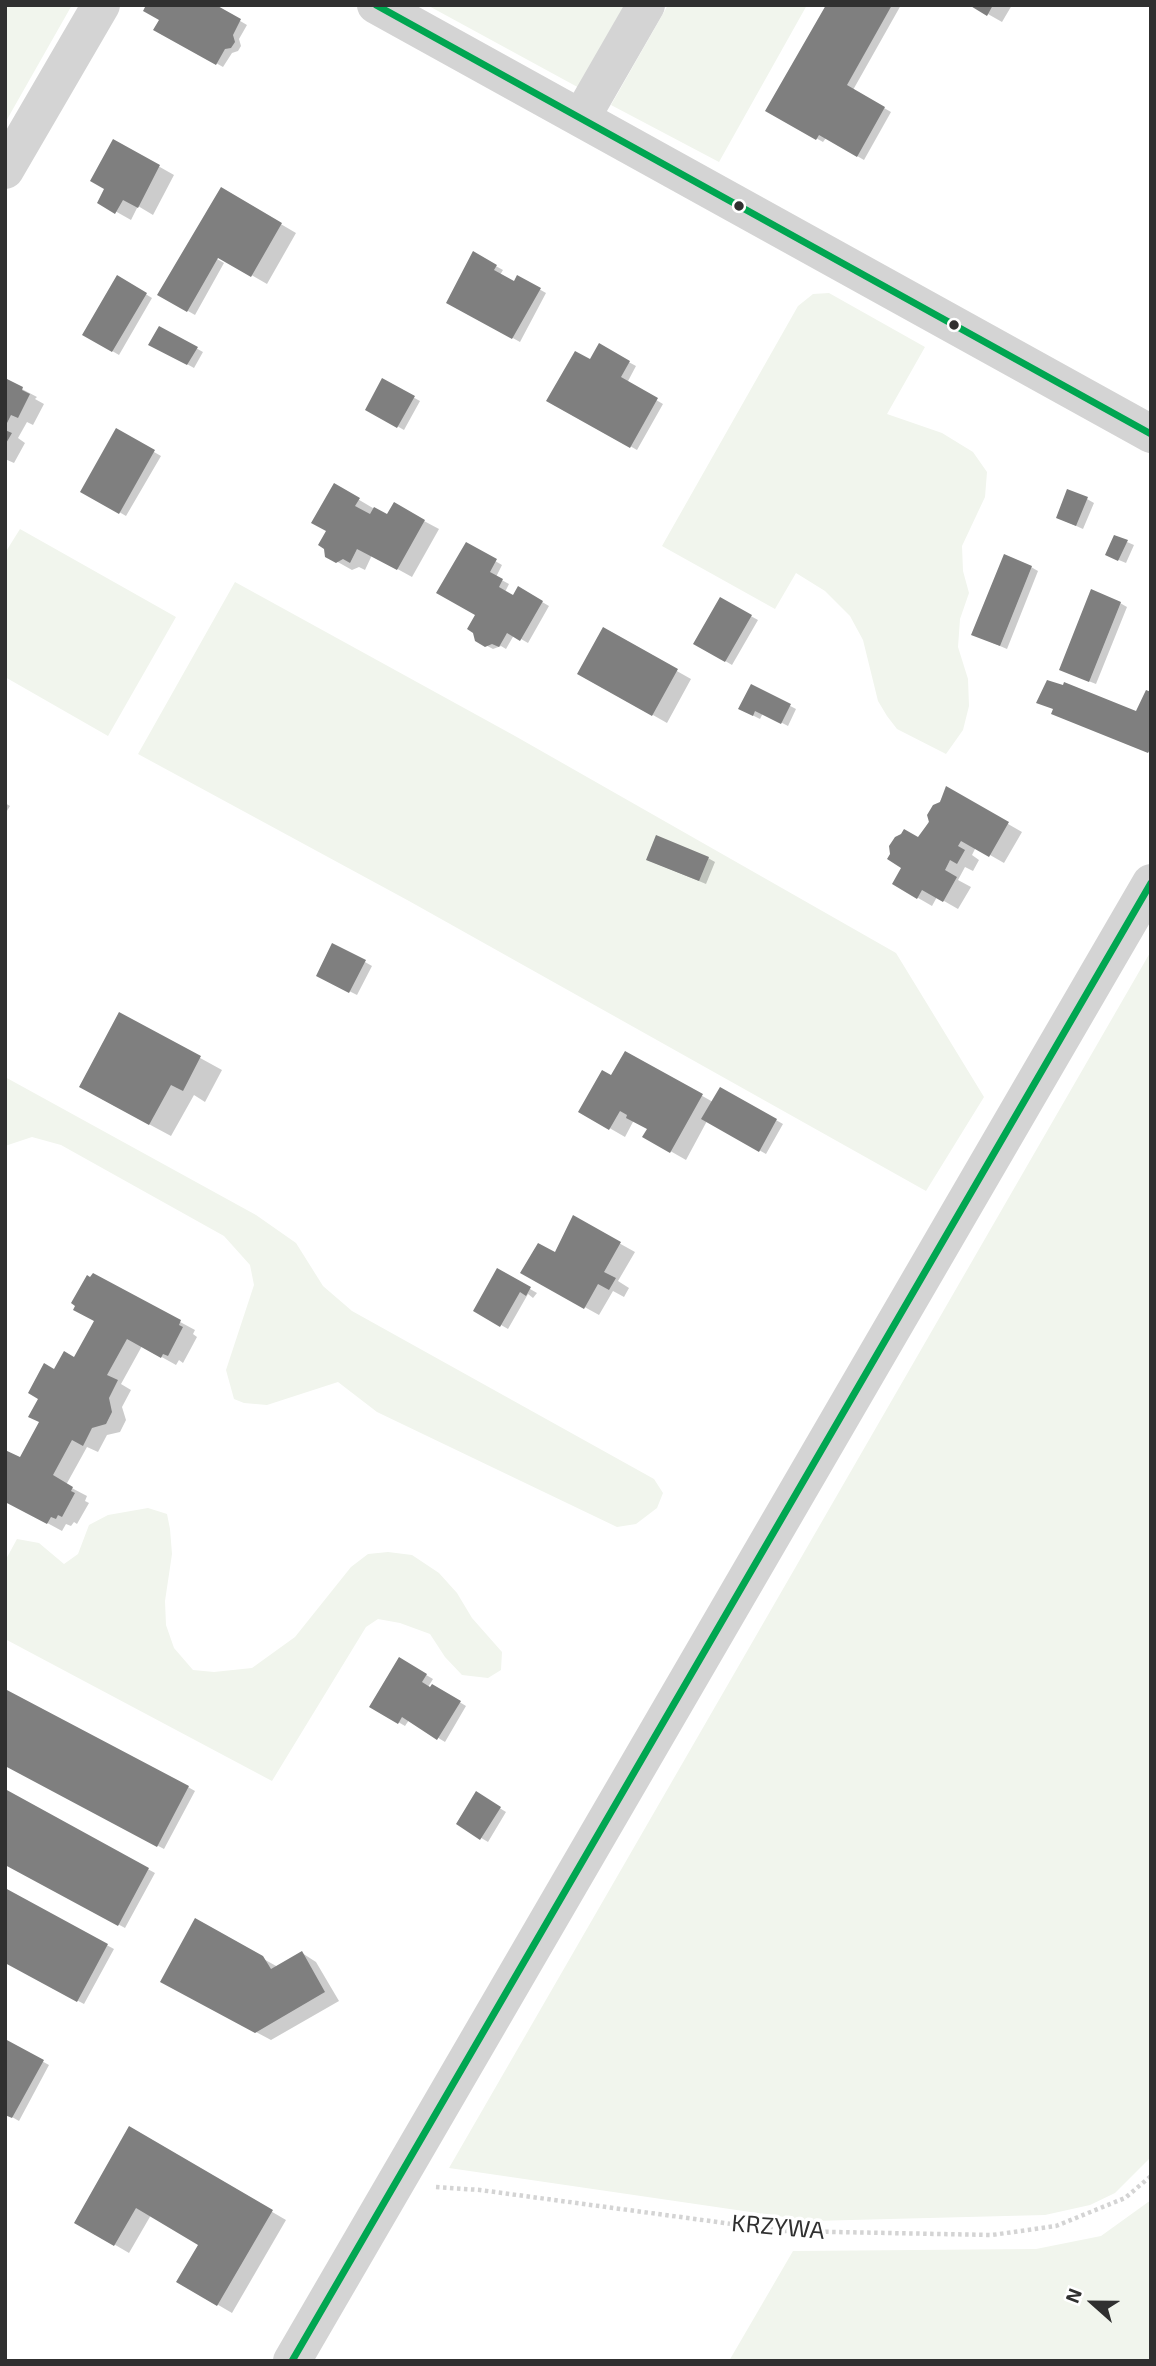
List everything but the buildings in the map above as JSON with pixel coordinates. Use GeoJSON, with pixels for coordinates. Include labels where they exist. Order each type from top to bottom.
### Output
{"type":"FeatureCollection","features":[{"type":"Feature","properties":{"kind":"street"},"geometry":{"type":"LineString","coordinates":[[5,170],[101,5]]}},
{"type":"Feature","properties":{"kind":"street"},"geometry":{"type":"LineString","coordinates":[[376,5],[1151,434]]}},
{"type":"Feature","properties":{"kind":"street"},"geometry":{"type":"LineString","coordinates":[[581,118],[646,5]]}},
{"type":"Feature","properties":{"kind":"street"},"geometry":{"type":"LineString","coordinates":[[292,2361],[1151,883]]}},
{"type":"Feature","properties":{"kind":"path","name":"KRZYWA"},"geometry":{"type":"LineString","coordinates":[[393,2185],[480,2190],[784,2231],[992,2235],[1056,2226],[1125,2198],[1151,2176]]}},
{"type":"Feature","properties":{"kind":"shaded area"},"geometry":{"type":"Polygon","coordinates":[[[5,5],[72,5],[5,123],[5,5]]]}},
{"type":"Feature","properties":{"kind":"shaded area"},"geometry":{"type":"Polygon","coordinates":[[[427,5],[630,5],[583,90],[427,5]]]}},
{"type":"Feature","properties":{"kind":"shaded area"},"geometry":{"type":"Polygon","coordinates":[[[668,5],[807,5],[719,162],[611,105],[668,5]]]}},
{"type":"Feature","properties":{"kind":"shaded area"},"geometry":{"type":"Polygon","coordinates":[[[829,293],[925,347],[887,414],[942,433],[973,452],[987,472],[985,497],[962,546],[963,571],[969,593],[960,619],[958,647],[968,679],[969,706],[963,730],[946,754],[897,729],[887,716],[878,701],[863,640],[850,616],[825,591],[796,573],[775,609],[662,546],[798,306],[813,294],[829,293]]]}},
{"type":"Feature","properties":{"kind":"shaded area"},"geometry":{"type":"Polygon","coordinates":[[[20,529],[176,617],[108,736],[5,677],[5,553],[20,529]]]}},
{"type":"Feature","properties":{"kind":"shaded area"},"geometry":{"type":"Polygon","coordinates":[[[235,582],[515,736],[896,953],[984,1097],[926,1191],[409,901],[138,754],[235,582]]]}},
{"type":"Feature","properties":{"kind":"shaded area"},"geometry":{"type":"Polygon","coordinates":[[[1151,951],[1151,2157],[1115,2193],[1090,2205],[1045,2215],[812,2221],[449,2168],[1151,951]]]}},
{"type":"Feature","properties":{"kind":"shaded area"},"geometry":{"type":"Polygon","coordinates":[[[5,1077],[256,1215],[296,1243],[323,1286],[352,1311],[654,1479],[663,1493],[657,1508],[636,1524],[617,1527],[377,1412],[338,1382],[267,1405],[244,1403],[234,1399],[226,1370],[254,1285],[250,1265],[224,1236],[61,1145],[32,1137],[5,1146],[5,1077]]]}},
{"type":"Feature","properties":{"kind":"shaded area"},"geometry":{"type":"Polygon","coordinates":[[[148,1508],[167,1514],[172,1554],[165,1601],[166,1625],[174,1648],[193,1670],[214,1672],[252,1668],[295,1637],[351,1567],[368,1554],[388,1552],[412,1555],[439,1573],[457,1593],[472,1618],[502,1652],[501,1670],[488,1678],[462,1675],[445,1657],[430,1634],[400,1623],[378,1619],[366,1627],[272,1781],[5,1639],[5,1561],[17,1539],[39,1543],[64,1564],[78,1554],[89,1525],[108,1515],[148,1508]]]}},
{"type":"Feature","properties":{"kind":"shaded area"},"geometry":{"type":"Polygon","coordinates":[[[1151,2200],[1151,2361],[729,2361],[793,2251],[1036,2249],[1101,2236],[1151,2200]]]}},
{"type":"Feature","properties":{"kind":"transit line"},"geometry":{"type":"LineString","coordinates":[[376,5],[1151,434]]}},
{"type":"Feature","properties":{"kind":"transit line"},"geometry":{"type":"LineString","coordinates":[[292,2361],[1151,883]]}}]}
